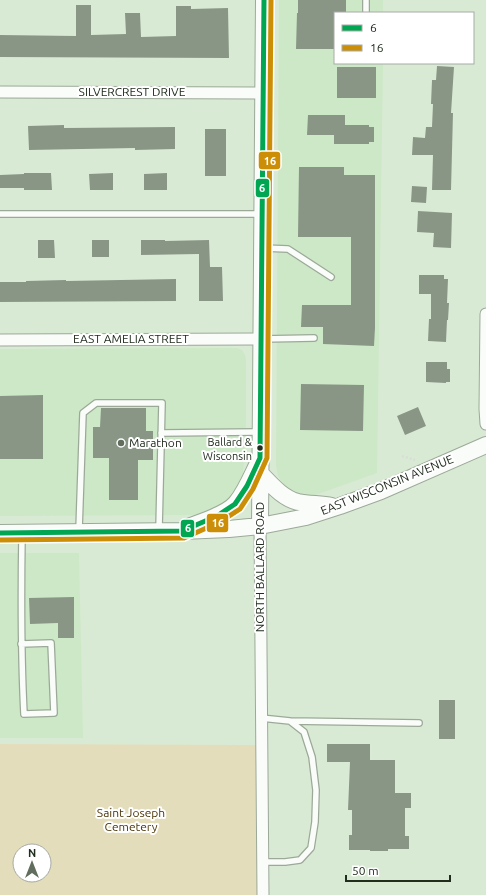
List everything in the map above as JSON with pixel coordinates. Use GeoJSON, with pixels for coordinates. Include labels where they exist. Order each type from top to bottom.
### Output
{"type":"FeatureCollection","features":[{"type":"Feature","properties":{"kind":"main road","name":"NORTH BALLARD ROAD"},"geometry":{"type":"LineString","coordinates":[[260,526],[264,0]]}},
{"type":"Feature","properties":{"kind":"main road","name":"EAST WISCONSIN AVENUE"},"geometry":{"type":"LineString","coordinates":[[0,533],[159,531],[229,529],[260,526],[306,517],[340,506],[381,491],[486,445]]}},
{"type":"Feature","properties":{"kind":"main road"},"geometry":{"type":"LineString","coordinates":[[182,530],[218,516],[235,504],[260,465],[280,492],[296,502],[340,506]]}},
{"type":"Feature","properties":{"kind":"street","name":"SILVERCREST DRIVE"},"geometry":{"type":"LineString","coordinates":[[0,92],[264,93]]}},
{"type":"Feature","properties":{"kind":"street"},"geometry":{"type":"LineString","coordinates":[[486,314],[486,424]]}},
{"type":"Feature","properties":{"kind":"street","name":"EAST AMELIA STREET"},"geometry":{"type":"LineString","coordinates":[[0,340],[262,339]]}},
{"type":"Feature","properties":{"kind":"street","name":"NORTH BALLARD ROAD"},"geometry":{"type":"LineString","coordinates":[[260,526],[263,895]]}},
{"type":"Feature","properties":{"kind":"lane"},"geometry":{"type":"LineString","coordinates":[[366,0],[366,12]]}},
{"type":"Feature","properties":{"kind":"lane"},"geometry":{"type":"LineString","coordinates":[[0,214],[262,214]]}},
{"type":"Feature","properties":{"kind":"lane"},"geometry":{"type":"LineString","coordinates":[[262,248],[288,249],[331,277]]}},
{"type":"Feature","properties":{"kind":"lane"},"geometry":{"type":"LineString","coordinates":[[262,339],[314,338]]}},
{"type":"Feature","properties":{"kind":"lane"},"geometry":{"type":"LineString","coordinates":[[79,532],[83,413],[96,403],[162,403],[159,531]]}},
{"type":"Feature","properties":{"kind":"lane"},"geometry":{"type":"LineString","coordinates":[[161,433],[261,432]]}},
{"type":"Feature","properties":{"kind":"lane"},"geometry":{"type":"LineString","coordinates":[[22,533],[22,644],[24,714],[54,713],[51,643],[22,644]]}},
{"type":"Feature","properties":{"kind":"lane"},"geometry":{"type":"LineString","coordinates":[[261,718],[290,721],[419,724]]}},
{"type":"Feature","properties":{"kind":"lane"},"geometry":{"type":"LineString","coordinates":[[262,862],[285,862],[300,860],[311,848],[315,822],[316,790],[312,757],[304,732],[290,721]]}},
{"type":"Feature","properties":{"kind":"shaded area"},"geometry":{"type":"Polygon","coordinates":[[[279,0],[383,0],[383,12],[334,12],[334,64],[383,64],[377,473],[312,496],[298,494],[285,486],[278,476],[276,465],[279,0]]]}},
{"type":"Feature","properties":{"kind":"shaded area"},"geometry":{"type":"Polygon","coordinates":[[[237,348],[242,350],[246,359],[246,422],[243,477],[228,503],[201,515],[0,516],[0,349],[237,348]]]}},
{"type":"Feature","properties":{"kind":"shaded area"},"geometry":{"type":"Polygon","coordinates":[[[0,553],[79,553],[83,738],[0,738],[0,553]]]}},
{"type":"Feature","properties":{"kind":"green space","name":"Saint Joseph Cemetery"},"geometry":{"type":"Polygon","coordinates":[[[0,744],[261,745],[263,895],[0,895],[0,744]]]}},
{"type":"Feature","properties":{"kind":"building"},"geometry":{"type":"Polygon","coordinates":[[[298,0],[346,0],[346,12],[334,12],[334,49],[296,49],[298,0]]]}},
{"type":"Feature","properties":{"kind":"building"},"geometry":{"type":"Polygon","coordinates":[[[76,5],[91,5],[91,35],[126,34],[125,13],[140,13],[141,37],[176,36],[176,6],[191,6],[191,9],[228,8],[229,58],[0,57],[0,35],[76,36],[76,5]]]}},
{"type":"Feature","properties":{"kind":"building"},"geometry":{"type":"Polygon","coordinates":[[[437,66],[454,67],[451,113],[453,113],[451,190],[432,190],[433,155],[412,155],[413,137],[425,138],[426,127],[432,127],[432,80],[436,80],[437,66]]]}},
{"type":"Feature","properties":{"kind":"building"},"geometry":{"type":"Polygon","coordinates":[[[337,67],[376,67],[376,98],[337,98],[337,67]]]}},
{"type":"Feature","properties":{"kind":"building"},"geometry":{"type":"Polygon","coordinates":[[[308,115],[345,115],[345,125],[369,125],[369,127],[374,127],[374,142],[369,142],[369,144],[334,144],[334,135],[307,135],[308,115]]]}},
{"type":"Feature","properties":{"kind":"building"},"geometry":{"type":"Polygon","coordinates":[[[64,125],[64,128],[175,127],[175,149],[135,150],[135,148],[29,150],[28,126],[64,125]]]}},
{"type":"Feature","properties":{"kind":"building"},"geometry":{"type":"Polygon","coordinates":[[[205,129],[226,129],[226,176],[205,176],[205,129]]]}},
{"type":"Feature","properties":{"kind":"building"},"geometry":{"type":"Polygon","coordinates":[[[299,167],[344,167],[344,175],[375,175],[374,346],[323,344],[323,327],[301,327],[302,305],[351,305],[351,237],[298,237],[299,167]]]}},
{"type":"Feature","properties":{"kind":"building"},"geometry":{"type":"Polygon","coordinates":[[[51,173],[52,190],[0,188],[0,175],[51,173]]]}},
{"type":"Feature","properties":{"kind":"building"},"geometry":{"type":"Polygon","coordinates":[[[113,173],[113,190],[90,190],[89,174],[113,173]]]}},
{"type":"Feature","properties":{"kind":"building"},"geometry":{"type":"Polygon","coordinates":[[[167,173],[167,190],[144,190],[144,174],[167,173]]]}},
{"type":"Feature","properties":{"kind":"building"},"geometry":{"type":"Polygon","coordinates":[[[412,186],[427,187],[426,203],[411,202],[412,186]]]}},
{"type":"Feature","properties":{"kind":"building"},"geometry":{"type":"Polygon","coordinates":[[[418,211],[452,213],[451,248],[433,247],[434,233],[417,232],[418,211]]]}},
{"type":"Feature","properties":{"kind":"building"},"geometry":{"type":"Polygon","coordinates":[[[38,240],[54,240],[55,258],[38,258],[38,240]]]}},
{"type":"Feature","properties":{"kind":"building"},"geometry":{"type":"Polygon","coordinates":[[[92,240],[109,240],[109,257],[92,257],[92,240]]]}},
{"type":"Feature","properties":{"kind":"building"},"geometry":{"type":"Polygon","coordinates":[[[141,240],[209,240],[210,267],[222,267],[223,301],[199,301],[199,254],[141,255],[141,240]]]}},
{"type":"Feature","properties":{"kind":"building"},"geometry":{"type":"Polygon","coordinates":[[[419,275],[444,275],[444,279],[448,279],[447,303],[449,303],[446,342],[428,341],[429,319],[431,319],[431,294],[419,294],[419,275]]]}},
{"type":"Feature","properties":{"kind":"building"},"geometry":{"type":"Polygon","coordinates":[[[176,279],[176,301],[0,302],[0,282],[176,279]]]}},
{"type":"Feature","properties":{"kind":"building"},"geometry":{"type":"Polygon","coordinates":[[[426,362],[447,362],[447,369],[450,369],[450,382],[426,382],[426,362]]]}},
{"type":"Feature","properties":{"kind":"building"},"geometry":{"type":"Polygon","coordinates":[[[301,384],[364,385],[363,431],[300,430],[301,384]]]}},
{"type":"Feature","properties":{"kind":"building"},"geometry":{"type":"Polygon","coordinates":[[[43,395],[43,459],[0,459],[0,396],[43,395]]]}},
{"type":"Feature","properties":{"kind":"building"},"geometry":{"type":"Polygon","coordinates":[[[418,407],[426,426],[405,435],[397,416],[418,407]]]}},
{"type":"Feature","properties":{"kind":"building"},"geometry":{"type":"Polygon","coordinates":[[[101,408],[146,408],[146,431],[153,431],[153,460],[138,460],[138,500],[109,500],[109,458],[93,458],[93,427],[100,427],[101,408]]]}},
{"type":"Feature","properties":{"kind":"building"},"geometry":{"type":"Polygon","coordinates":[[[74,597],[74,638],[58,638],[58,623],[30,624],[29,598],[74,597]]]}},
{"type":"Feature","properties":{"kind":"building"},"geometry":{"type":"Polygon","coordinates":[[[439,700],[455,700],[455,739],[439,739],[439,700]]]}},
{"type":"Feature","properties":{"kind":"building"},"geometry":{"type":"Polygon","coordinates":[[[327,744],[370,744],[370,760],[395,760],[395,793],[411,793],[411,808],[405,808],[405,836],[409,836],[409,849],[388,849],[388,851],[349,850],[349,835],[352,835],[352,810],[348,810],[350,762],[327,762],[327,744]]]}},
{"type":"Feature","properties":{"kind":"transit line","name":"6"},"geometry":{"type":"LineString","coordinates":[[0,533],[182,531],[217,516],[235,504],[247,486],[260,458],[264,0]]}},
{"type":"Feature","properties":{"kind":"transit line","name":"16"},"geometry":{"type":"LineString","coordinates":[[0,540],[184,538],[220,522],[240,509],[253,489],[267,458],[271,0]]}},
{"type":"Feature","properties":{"kind":"place","name":"Marathon"},"geometry":{"type":"Point","coordinates":[121,443]}},
{"type":"Feature","properties":{"kind":"place","name":"Ballard & Wisconsin"},"geometry":{"type":"Point","coordinates":[260,448]}}]}
